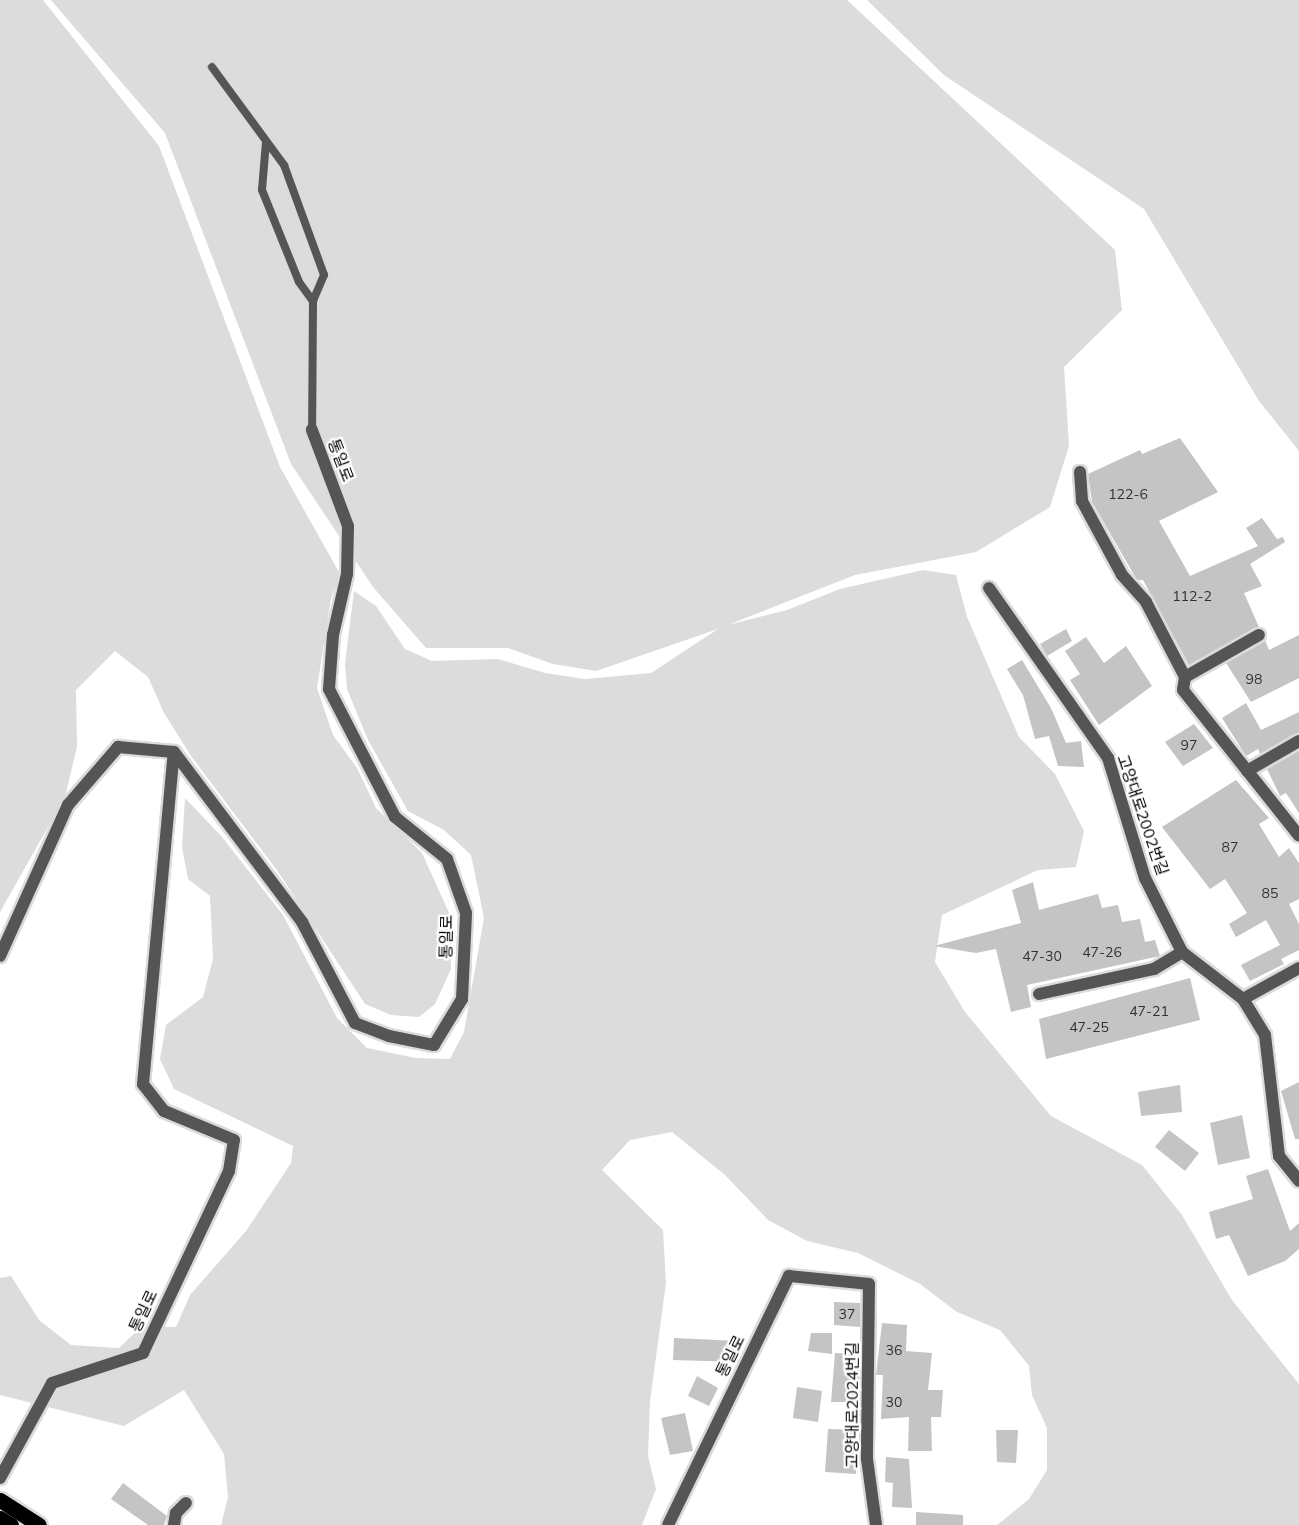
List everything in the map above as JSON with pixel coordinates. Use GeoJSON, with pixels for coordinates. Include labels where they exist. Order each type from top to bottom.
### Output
{"type":"FeatureCollection","features":[{"type":"Feature","properties":{"kind":"main road"},"geometry":{"type":"LineString","coordinates":[[0,1500],[39,1525]]}},
{"type":"Feature","properties":{"kind":"main road"},"geometry":{"type":"LineString","coordinates":[[0,1518],[11,1525]]}},
{"type":"Feature","properties":{"kind":"street","name":"통일로"},"geometry":{"type":"LineString","coordinates":[[174,752],[302,922],[355,1023],[389,1036],[434,1045],[462,999],[466,913],[447,859],[395,817],[329,689],[333,635],[347,574],[348,526],[312,430]]}},
{"type":"Feature","properties":{"kind":"street"},"geometry":{"type":"LineString","coordinates":[[1080,472],[1082,501],[1122,575],[1146,602],[1185,677],[1183,690],[1299,836]]}},
{"type":"Feature","properties":{"kind":"street","name":"고양대로2002번길"},"geometry":{"type":"LineString","coordinates":[[989,588],[1108,758],[1145,878],[1182,952],[1243,999],[1264,1035],[1279,1156],[1299,1181]]}},
{"type":"Feature","properties":{"kind":"street"},"geometry":{"type":"LineString","coordinates":[[1185,677],[1259,635]]}},
{"type":"Feature","properties":{"kind":"street"},"geometry":{"type":"LineString","coordinates":[[1248,771],[1299,741]]}},
{"type":"Feature","properties":{"kind":"street"},"geometry":{"type":"LineString","coordinates":[[0,956],[68,805],[118,747],[174,752]]}},
{"type":"Feature","properties":{"kind":"street","name":"통일로"},"geometry":{"type":"LineString","coordinates":[[0,1478],[52,1383],[143,1353],[229,1171],[234,1140],[164,1111],[143,1084],[174,752]]}},
{"type":"Feature","properties":{"kind":"street"},"geometry":{"type":"LineString","coordinates":[[1039,994],[1154,969],[1182,952]]}},
{"type":"Feature","properties":{"kind":"street"},"geometry":{"type":"LineString","coordinates":[[1243,999],[1299,968]]}},
{"type":"Feature","properties":{"kind":"street","name":"통일로"},"geometry":{"type":"LineString","coordinates":[[668,1525],[789,1276],[869,1284]]}},
{"type":"Feature","properties":{"kind":"street","name":"고양대로2024번길"},"geometry":{"type":"LineString","coordinates":[[869,1284],[867,1459],[876,1525]]}},
{"type":"Feature","properties":{"kind":"street"},"geometry":{"type":"LineString","coordinates":[[174,1525],[176,1513],[186,1503]]}},
{"type":"Feature","properties":{"kind":"lane"},"geometry":{"type":"LineString","coordinates":[[212,67],[284,165],[324,275],[313,301],[312,430]]}},
{"type":"Feature","properties":{"kind":"lane"},"geometry":{"type":"LineString","coordinates":[[266,142],[262,190],[299,282],[313,301]]}},
{"type":"Feature","properties":{"kind":"shaded area"},"geometry":{"type":"Polygon","coordinates":[[[0,0],[43,0],[159,146],[280,467],[340,574],[331,599],[317,688],[333,735],[357,768],[376,808],[422,853],[450,915],[451,969],[435,1004],[419,1017],[391,1015],[365,1004],[279,873],[191,756],[164,713],[148,677],[115,651],[76,690],[77,747],[65,797],[0,912],[0,0]]]}},
{"type":"Feature","properties":{"kind":"shaded area"},"geometry":{"type":"Polygon","coordinates":[[[51,0],[847,0],[1115,250],[1122,310],[1064,367],[1069,446],[1050,507],[976,552],[855,575],[728,625],[787,610],[840,589],[923,570],[956,575],[967,617],[1019,737],[1055,774],[1084,831],[1076,867],[1038,870],[942,915],[935,962],[965,1012],[1051,1116],[1142,1165],[1182,1215],[1232,1300],[1299,1384],[1299,1525],[997,1525],[1029,1499],[1047,1470],[1047,1428],[1032,1395],[1029,1366],[1000,1330],[957,1312],[920,1284],[858,1253],[807,1241],[768,1220],[725,1175],[672,1132],[630,1140],[602,1170],[663,1230],[666,1283],[650,1401],[648,1456],[656,1489],[642,1525],[221,1525],[228,1497],[224,1454],[184,1390],[124,1426],[0,1395],[0,1278],[11,1276],[39,1320],[71,1345],[119,1348],[141,1327],[176,1327],[190,1295],[246,1231],[291,1163],[293,1146],[174,1089],[160,1059],[166,1025],[203,997],[213,959],[210,896],[188,879],[182,847],[185,798],[222,837],[283,915],[337,1018],[367,1048],[416,1058],[450,1059],[464,1032],[484,918],[471,855],[444,830],[408,811],[368,740],[347,689],[345,664],[354,591],[376,606],[405,649],[432,661],[498,659],[545,673],[585,679],[651,673],[718,629],[596,671],[553,664],[508,648],[426,648],[373,587],[291,464],[165,133],[51,0]]]}},
{"type":"Feature","properties":{"kind":"shaded area"},"geometry":{"type":"Polygon","coordinates":[[[867,0],[1299,0],[1299,451],[1259,401],[1144,209],[944,75],[867,0]]]}},
{"type":"Feature","properties":{"kind":"building"},"geometry":{"type":"Polygon","coordinates":[[[1180,438],[1218,492],[1159,521],[1190,576],[1258,546],[1246,528],[1262,518],[1277,539],[1283,537],[1285,542],[1250,564],[1262,586],[1244,593],[1259,627],[1189,665],[1143,580],[1137,580],[1092,502],[1088,474],[1140,450],[1142,454],[1180,438]]]}},
{"type":"Feature","properties":{"kind":"building"},"geometry":{"type":"Polygon","coordinates":[[[1066,629],[1072,641],[1047,656],[1040,644],[1066,629]]]}},
{"type":"Feature","properties":{"kind":"building"},"geometry":{"type":"Polygon","coordinates":[[[1299,635],[1299,678],[1251,702],[1226,663],[1265,640],[1269,650],[1299,635]]]}},
{"type":"Feature","properties":{"kind":"building"},"geometry":{"type":"Polygon","coordinates":[[[1086,637],[1104,663],[1126,646],[1152,686],[1099,725],[1070,680],[1080,674],[1065,651],[1086,637]]]}},
{"type":"Feature","properties":{"kind":"building"},"geometry":{"type":"Polygon","coordinates":[[[1022,660],[1051,708],[1066,743],[1081,741],[1084,767],[1058,766],[1049,736],[1035,739],[1023,695],[1007,669],[1022,660]]]}},
{"type":"Feature","properties":{"kind":"building"},"geometry":{"type":"Polygon","coordinates":[[[1246,703],[1261,730],[1299,712],[1299,733],[1260,754],[1258,749],[1246,756],[1222,718],[1246,703]]]}},
{"type":"Feature","properties":{"kind":"building"},"geometry":{"type":"Polygon","coordinates":[[[1194,724],[1213,748],[1183,766],[1165,742],[1194,724]]]}},
{"type":"Feature","properties":{"kind":"building"},"geometry":{"type":"Polygon","coordinates":[[[1299,751],[1299,813],[1286,793],[1280,796],[1267,769],[1299,751]]]}},
{"type":"Feature","properties":{"kind":"building"},"geometry":{"type":"Polygon","coordinates":[[[1236,780],[1269,818],[1259,824],[1279,857],[1289,848],[1299,863],[1299,899],[1289,904],[1299,924],[1299,950],[1281,959],[1284,964],[1250,981],[1241,965],[1280,945],[1266,920],[1236,937],[1229,924],[1247,913],[1225,879],[1210,889],[1162,827],[1236,780]]]}},
{"type":"Feature","properties":{"kind":"building"},"geometry":{"type":"Polygon","coordinates":[[[1033,882],[1039,910],[1098,894],[1102,908],[1118,905],[1122,922],[1140,919],[1145,942],[1155,940],[1160,956],[1027,985],[1031,1007],[1011,1012],[996,949],[976,953],[934,946],[1021,923],[1012,890],[1033,882]]]}},
{"type":"Feature","properties":{"kind":"building"},"geometry":{"type":"Polygon","coordinates":[[[1190,978],[1200,1020],[1046,1059],[1039,1019],[1190,978]]]}},
{"type":"Feature","properties":{"kind":"building"},"geometry":{"type":"Polygon","coordinates":[[[1299,1082],[1299,1139],[1295,1139],[1281,1091],[1299,1082]]]}},
{"type":"Feature","properties":{"kind":"building"},"geometry":{"type":"Polygon","coordinates":[[[1180,1085],[1182,1112],[1141,1116],[1138,1092],[1180,1085]]]}},
{"type":"Feature","properties":{"kind":"building"},"geometry":{"type":"Polygon","coordinates":[[[1242,1115],[1250,1158],[1218,1165],[1210,1123],[1242,1115]]]}},
{"type":"Feature","properties":{"kind":"building"},"geometry":{"type":"Polygon","coordinates":[[[1169,1130],[1199,1153],[1185,1171],[1155,1147],[1169,1130]]]}},
{"type":"Feature","properties":{"kind":"building"},"geometry":{"type":"Polygon","coordinates":[[[1268,1169],[1290,1231],[1299,1223],[1299,1249],[1285,1261],[1248,1276],[1229,1235],[1216,1239],[1209,1212],[1253,1199],[1246,1176],[1268,1169]]]}},
{"type":"Feature","properties":{"kind":"building"},"geometry":{"type":"Polygon","coordinates":[[[834,1302],[860,1303],[860,1327],[834,1325],[834,1302]]]}},
{"type":"Feature","properties":{"kind":"building"},"geometry":{"type":"Polygon","coordinates":[[[882,1323],[907,1325],[906,1351],[932,1353],[928,1390],[943,1390],[941,1417],[931,1417],[932,1451],[908,1451],[909,1417],[881,1419],[883,1375],[876,1375],[882,1323]]]}},
{"type":"Feature","properties":{"kind":"building"},"geometry":{"type":"Polygon","coordinates":[[[811,1333],[832,1333],[832,1354],[808,1351],[811,1333]]]}},
{"type":"Feature","properties":{"kind":"building"},"geometry":{"type":"Polygon","coordinates":[[[674,1338],[739,1341],[738,1362],[673,1360],[674,1338]]]}},
{"type":"Feature","properties":{"kind":"building"},"geometry":{"type":"Polygon","coordinates":[[[835,1353],[860,1354],[858,1402],[831,1402],[835,1353]]]}},
{"type":"Feature","properties":{"kind":"building"},"geometry":{"type":"Polygon","coordinates":[[[697,1376],[718,1388],[709,1406],[688,1396],[697,1376]]]}},
{"type":"Feature","properties":{"kind":"building"},"geometry":{"type":"Polygon","coordinates":[[[797,1387],[822,1391],[818,1422],[793,1418],[797,1387]]]}},
{"type":"Feature","properties":{"kind":"building"},"geometry":{"type":"Polygon","coordinates":[[[685,1413],[693,1451],[670,1455],[661,1418],[685,1413]]]}},
{"type":"Feature","properties":{"kind":"building"},"geometry":{"type":"Polygon","coordinates":[[[828,1429],[857,1430],[856,1474],[825,1472],[828,1429]]]}},
{"type":"Feature","properties":{"kind":"building"},"geometry":{"type":"Polygon","coordinates":[[[996,1430],[1018,1430],[1016,1463],[997,1462],[996,1430]]]}},
{"type":"Feature","properties":{"kind":"building"},"geometry":{"type":"Polygon","coordinates":[[[886,1457],[909,1459],[912,1508],[892,1507],[893,1483],[885,1482],[886,1457]]]}},
{"type":"Feature","properties":{"kind":"building"},"geometry":{"type":"Polygon","coordinates":[[[123,1483],[167,1516],[164,1525],[148,1525],[111,1499],[123,1483]]]}},
{"type":"Feature","properties":{"kind":"building"},"geometry":{"type":"Polygon","coordinates":[[[916,1512],[963,1515],[963,1525],[916,1525],[916,1512]]]}}]}
